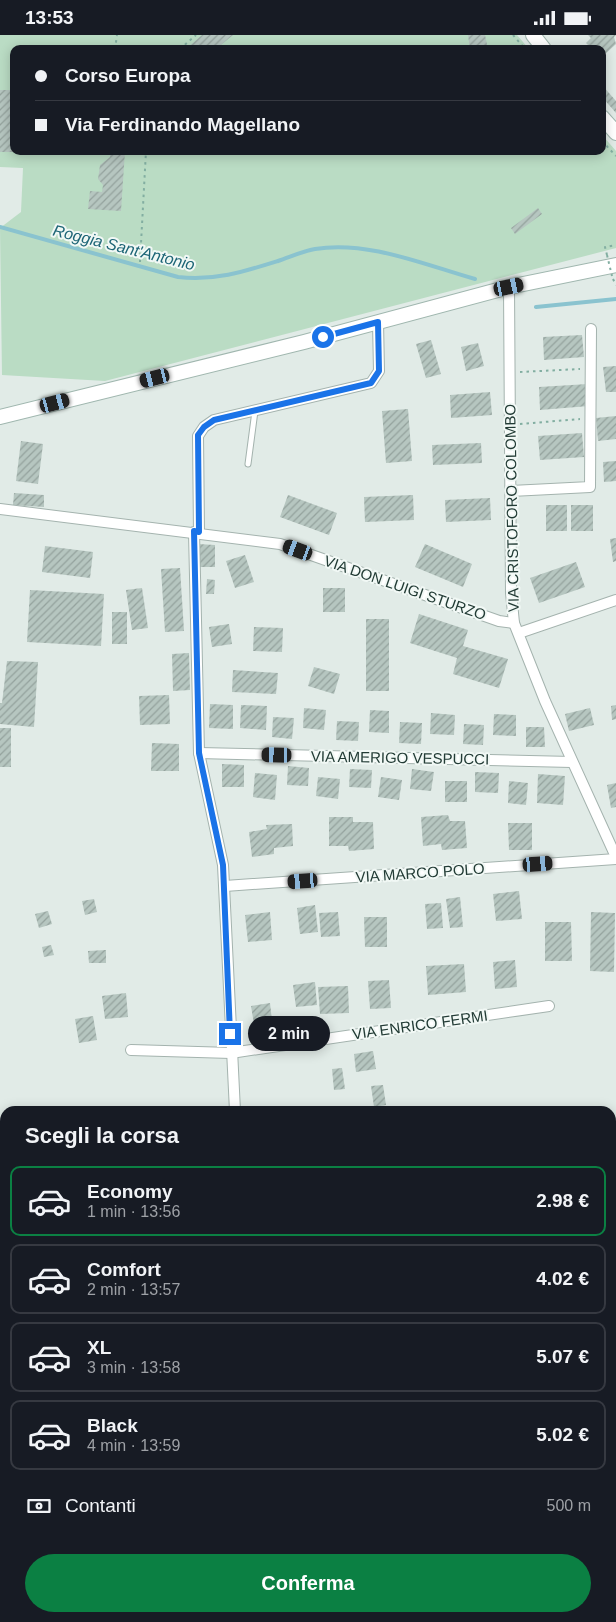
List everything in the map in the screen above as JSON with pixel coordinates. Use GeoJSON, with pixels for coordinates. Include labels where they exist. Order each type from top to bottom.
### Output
{"type":"FeatureCollection","features":[{"type":"Feature","properties":{"kind":"main road"},"geometry":{"type":"LineString","coordinates":[[533,35],[541,45]]}},
{"type":"Feature","properties":{"kind":"main road"},"geometry":{"type":"LineString","coordinates":[[606,122],[616,133]]}},
{"type":"Feature","properties":{"kind":"main road"},"geometry":{"type":"LineString","coordinates":[[0,417],[509,287],[611,265]]}},
{"type":"Feature","properties":{"kind":"street","name":"VIA CRISTOFORO COLOMBO"},"geometry":{"type":"LineString","coordinates":[[509,287],[511,593],[514,623],[572,762],[615,854]]}},
{"type":"Feature","properties":{"kind":"street"},"geometry":{"type":"LineString","coordinates":[[235,1106],[223,865],[199,753],[196,532],[198,435],[204,427],[214,420],[371,383],[379,371],[378,322]]}},
{"type":"Feature","properties":{"kind":"street"},"geometry":{"type":"LineString","coordinates":[[511,491],[590,487],[591,329]]}},
{"type":"Feature","properties":{"kind":"street","name":"VIA DON LUIGI STURZO"},"geometry":{"type":"LineString","coordinates":[[0,509],[280,544],[499,621],[514,623]]}},
{"type":"Feature","properties":{"kind":"street"},"geometry":{"type":"LineString","coordinates":[[519,633],[616,600]]}},
{"type":"Feature","properties":{"kind":"street","name":"VIA AMERIGO VESPUCCI"},"geometry":{"type":"LineString","coordinates":[[199,753],[572,762]]}},
{"type":"Feature","properties":{"kind":"street","name":"VIA MARCO POLO"},"geometry":{"type":"LineString","coordinates":[[225,886],[615,854]]}},
{"type":"Feature","properties":{"kind":"street","name":"VIA ENRICO FERMI"},"geometry":{"type":"LineString","coordinates":[[131,1050],[231,1053],[549,1006]]}},
{"type":"Feature","properties":{"kind":"lane"},"geometry":{"type":"LineString","coordinates":[[248,464],[255,411]]}},
{"type":"Feature","properties":{"kind":"path"},"geometry":{"type":"LineString","coordinates":[[185,45],[196,35]]}},
{"type":"Feature","properties":{"kind":"path"},"geometry":{"type":"LineString","coordinates":[[513,35],[522,45]]}},
{"type":"Feature","properties":{"kind":"path"},"geometry":{"type":"LineString","coordinates":[[606,145],[616,156]]}},
{"type":"Feature","properties":{"kind":"path"},"geometry":{"type":"LineString","coordinates":[[140,262],[146,155]]}},
{"type":"Feature","properties":{"kind":"path"},"geometry":{"type":"LineString","coordinates":[[616,245],[605,247],[616,285]]}},
{"type":"Feature","properties":{"kind":"path"},"geometry":{"type":"LineString","coordinates":[[510,372],[591,368]]}},
{"type":"Feature","properties":{"kind":"path"},"geometry":{"type":"LineString","coordinates":[[510,425],[590,418]]}},
{"type":"Feature","properties":{"kind":"green space"},"geometry":{"type":"Polygon","coordinates":[[[0,35],[517,35],[526,45],[10,45],[10,155],[606,155],[606,139],[616,151],[616,248],[105,381],[2,375],[0,228],[21,212],[23,168],[0,167],[0,35]]]}},
{"type":"Feature","properties":{"kind":"building"},"geometry":{"type":"Polygon","coordinates":[[[202,35],[233,35],[221,45],[191,45],[202,35]]]}},
{"type":"Feature","properties":{"kind":"building"},"geometry":{"type":"Polygon","coordinates":[[[468,35],[485,35],[487,45],[469,45],[468,35]]]}},
{"type":"Feature","properties":{"kind":"building"},"geometry":{"type":"Polygon","coordinates":[[[588,35],[616,35],[614,37],[616,44],[606,53],[606,45],[588,45],[586,43],[591,38],[588,35]]]}},
{"type":"Feature","properties":{"kind":"building"},"geometry":{"type":"Polygon","coordinates":[[[0,90],[10,90],[10,152],[0,152],[0,90]]]}},
{"type":"Feature","properties":{"kind":"building"},"geometry":{"type":"Polygon","coordinates":[[[606,90],[616,101],[616,113],[606,102],[606,90]]]}},
{"type":"Feature","properties":{"kind":"building"},"geometry":{"type":"Polygon","coordinates":[[[110,155],[125,155],[121,211],[88,209],[90,191],[102,192],[103,185],[98,179],[100,165],[110,155]]]}},
{"type":"Feature","properties":{"kind":"building"},"geometry":{"type":"Polygon","coordinates":[[[538,208],[542,214],[515,234],[511,228],[538,208]]]}},
{"type":"Feature","properties":{"kind":"building"},"geometry":{"type":"Polygon","coordinates":[[[582,335],[584,357],[544,360],[543,337],[582,335]]]}},
{"type":"Feature","properties":{"kind":"building"},"geometry":{"type":"Polygon","coordinates":[[[431,340],[441,374],[426,378],[416,344],[431,340]]]}},
{"type":"Feature","properties":{"kind":"building"},"geometry":{"type":"Polygon","coordinates":[[[478,343],[484,366],[466,371],[461,347],[478,343]]]}},
{"type":"Feature","properties":{"kind":"building"},"geometry":{"type":"Polygon","coordinates":[[[616,366],[616,392],[606,392],[603,367],[616,366]]]}},
{"type":"Feature","properties":{"kind":"building"},"geometry":{"type":"Polygon","coordinates":[[[588,384],[589,406],[540,410],[539,387],[588,384]]]}},
{"type":"Feature","properties":{"kind":"building"},"geometry":{"type":"Polygon","coordinates":[[[490,392],[492,415],[451,418],[450,395],[490,392]]]}},
{"type":"Feature","properties":{"kind":"building"},"geometry":{"type":"Polygon","coordinates":[[[408,409],[412,461],[386,463],[382,411],[408,409]]]}},
{"type":"Feature","properties":{"kind":"building"},"geometry":{"type":"Polygon","coordinates":[[[616,416],[616,439],[598,441],[596,418],[616,416]]]}},
{"type":"Feature","properties":{"kind":"building"},"geometry":{"type":"Polygon","coordinates":[[[582,433],[584,457],[540,460],[538,436],[582,433]]]}},
{"type":"Feature","properties":{"kind":"building"},"geometry":{"type":"Polygon","coordinates":[[[21,441],[43,444],[38,484],[16,481],[21,441]]]}},
{"type":"Feature","properties":{"kind":"building"},"geometry":{"type":"Polygon","coordinates":[[[481,443],[482,463],[433,465],[432,445],[481,443]]]}},
{"type":"Feature","properties":{"kind":"building"},"geometry":{"type":"Polygon","coordinates":[[[616,461],[616,481],[604,482],[603,462],[616,461]]]}},
{"type":"Feature","properties":{"kind":"building"},"geometry":{"type":"Polygon","coordinates":[[[14,493],[44,495],[44,507],[13,505],[14,493]]]}},
{"type":"Feature","properties":{"kind":"building"},"geometry":{"type":"Polygon","coordinates":[[[288,495],[337,513],[329,535],[280,517],[288,495]]]}},
{"type":"Feature","properties":{"kind":"building"},"geometry":{"type":"Polygon","coordinates":[[[413,495],[414,520],[365,522],[364,497],[413,495]]]}},
{"type":"Feature","properties":{"kind":"building"},"geometry":{"type":"Polygon","coordinates":[[[490,498],[491,520],[446,522],[445,500],[490,498]]]}},
{"type":"Feature","properties":{"kind":"building"},"geometry":{"type":"Polygon","coordinates":[[[546,505],[567,505],[567,531],[546,531],[546,505]]]}},
{"type":"Feature","properties":{"kind":"building"},"geometry":{"type":"Polygon","coordinates":[[[571,505],[593,505],[593,531],[571,531],[571,505]]]}},
{"type":"Feature","properties":{"kind":"building"},"geometry":{"type":"Polygon","coordinates":[[[616,538],[616,561],[613,562],[610,539],[616,538]]]}},
{"type":"Feature","properties":{"kind":"building"},"geometry":{"type":"Polygon","coordinates":[[[198,544],[215,545],[215,567],[198,567],[198,544]]]}},
{"type":"Feature","properties":{"kind":"building"},"geometry":{"type":"Polygon","coordinates":[[[425,544],[472,564],[463,587],[415,567],[425,544]]]}},
{"type":"Feature","properties":{"kind":"building"},"geometry":{"type":"Polygon","coordinates":[[[45,546],[93,552],[90,578],[42,572],[45,546]]]}},
{"type":"Feature","properties":{"kind":"building"},"geometry":{"type":"Polygon","coordinates":[[[245,555],[254,582],[235,588],[226,561],[245,555]]]}},
{"type":"Feature","properties":{"kind":"building"},"geometry":{"type":"Polygon","coordinates":[[[576,562],[585,587],[539,603],[530,578],[576,562]]]}},
{"type":"Feature","properties":{"kind":"building"},"geometry":{"type":"Polygon","coordinates":[[[180,568],[184,631],[165,632],[161,569],[180,568]]]}},
{"type":"Feature","properties":{"kind":"building"},"geometry":{"type":"Polygon","coordinates":[[[207,579],[215,580],[214,594],[206,594],[207,579]]]}},
{"type":"Feature","properties":{"kind":"building"},"geometry":{"type":"Polygon","coordinates":[[[142,588],[148,628],[132,630],[126,590],[142,588]]]}},
{"type":"Feature","properties":{"kind":"building"},"geometry":{"type":"Polygon","coordinates":[[[323,588],[345,588],[345,612],[323,612],[323,588]]]}},
{"type":"Feature","properties":{"kind":"building"},"geometry":{"type":"Polygon","coordinates":[[[30,590],[104,594],[101,646],[27,642],[30,590]]]}},
{"type":"Feature","properties":{"kind":"building"},"geometry":{"type":"Polygon","coordinates":[[[112,612],[127,612],[127,644],[112,644],[112,612]]]}},
{"type":"Feature","properties":{"kind":"building"},"geometry":{"type":"Polygon","coordinates":[[[419,614],[468,630],[463,646],[508,659],[499,688],[453,674],[457,658],[410,643],[419,614]]]}},
{"type":"Feature","properties":{"kind":"building"},"geometry":{"type":"Polygon","coordinates":[[[366,619],[389,619],[389,691],[366,691],[366,619]]]}},
{"type":"Feature","properties":{"kind":"building"},"geometry":{"type":"Polygon","coordinates":[[[229,624],[232,644],[212,647],[209,627],[229,624]]]}},
{"type":"Feature","properties":{"kind":"building"},"geometry":{"type":"Polygon","coordinates":[[[254,627],[283,628],[282,652],[253,651],[254,627]]]}},
{"type":"Feature","properties":{"kind":"building"},"geometry":{"type":"Polygon","coordinates":[[[189,653],[190,690],[173,691],[172,654],[189,653]]]}},
{"type":"Feature","properties":{"kind":"building"},"geometry":{"type":"Polygon","coordinates":[[[7,661],[38,662],[34,727],[0,724],[0,703],[2,703],[7,661]]]}},
{"type":"Feature","properties":{"kind":"building"},"geometry":{"type":"Polygon","coordinates":[[[314,667],[340,674],[334,694],[308,686],[314,667]]]}},
{"type":"Feature","properties":{"kind":"building"},"geometry":{"type":"Polygon","coordinates":[[[233,670],[278,673],[276,694],[232,692],[233,670]]]}},
{"type":"Feature","properties":{"kind":"building"},"geometry":{"type":"Polygon","coordinates":[[[169,695],[170,724],[140,725],[139,696],[169,695]]]}},
{"type":"Feature","properties":{"kind":"building"},"geometry":{"type":"Polygon","coordinates":[[[210,704],[233,705],[233,729],[209,728],[210,704]]]}},
{"type":"Feature","properties":{"kind":"building"},"geometry":{"type":"Polygon","coordinates":[[[241,705],[267,706],[266,730],[240,728],[241,705]]]}},
{"type":"Feature","properties":{"kind":"building"},"geometry":{"type":"Polygon","coordinates":[[[616,705],[616,719],[612,720],[611,706],[616,705]]]}},
{"type":"Feature","properties":{"kind":"building"},"geometry":{"type":"Polygon","coordinates":[[[304,708],[326,710],[324,730],[303,728],[304,708]]]}},
{"type":"Feature","properties":{"kind":"building"},"geometry":{"type":"Polygon","coordinates":[[[590,708],[594,725],[569,731],[565,714],[590,708]]]}},
{"type":"Feature","properties":{"kind":"building"},"geometry":{"type":"Polygon","coordinates":[[[370,710],[389,711],[389,733],[369,732],[370,710]]]}},
{"type":"Feature","properties":{"kind":"building"},"geometry":{"type":"Polygon","coordinates":[[[431,713],[455,715],[454,735],[430,734],[431,713]]]}},
{"type":"Feature","properties":{"kind":"building"},"geometry":{"type":"Polygon","coordinates":[[[494,714],[516,715],[516,736],[493,735],[494,714]]]}},
{"type":"Feature","properties":{"kind":"building"},"geometry":{"type":"Polygon","coordinates":[[[273,717],[294,718],[292,739],[272,737],[273,717]]]}},
{"type":"Feature","properties":{"kind":"building"},"geometry":{"type":"Polygon","coordinates":[[[337,721],[359,722],[358,741],[336,740],[337,721]]]}},
{"type":"Feature","properties":{"kind":"building"},"geometry":{"type":"Polygon","coordinates":[[[400,722],[422,723],[421,744],[399,743],[400,722]]]}},
{"type":"Feature","properties":{"kind":"building"},"geometry":{"type":"Polygon","coordinates":[[[464,724],[484,725],[483,745],[463,744],[464,724]]]}},
{"type":"Feature","properties":{"kind":"building"},"geometry":{"type":"Polygon","coordinates":[[[526,727],[544,727],[545,747],[526,747],[526,727]]]}},
{"type":"Feature","properties":{"kind":"building"},"geometry":{"type":"Polygon","coordinates":[[[0,728],[11,728],[11,767],[0,767],[0,728]]]}},
{"type":"Feature","properties":{"kind":"building"},"geometry":{"type":"Polygon","coordinates":[[[152,743],[179,744],[179,771],[151,771],[152,743]]]}},
{"type":"Feature","properties":{"kind":"building"},"geometry":{"type":"Polygon","coordinates":[[[222,764],[244,765],[244,787],[222,787],[222,764]]]}},
{"type":"Feature","properties":{"kind":"building"},"geometry":{"type":"Polygon","coordinates":[[[288,766],[309,768],[308,786],[287,785],[288,766]]]}},
{"type":"Feature","properties":{"kind":"building"},"geometry":{"type":"Polygon","coordinates":[[[350,769],[372,770],[371,788],[349,787],[350,769]]]}},
{"type":"Feature","properties":{"kind":"building"},"geometry":{"type":"Polygon","coordinates":[[[412,769],[434,772],[431,791],[410,789],[412,769]]]}},
{"type":"Feature","properties":{"kind":"building"},"geometry":{"type":"Polygon","coordinates":[[[475,772],[499,773],[498,793],[475,792],[475,772]]]}},
{"type":"Feature","properties":{"kind":"building"},"geometry":{"type":"Polygon","coordinates":[[[255,773],[277,775],[275,800],[253,797],[255,773]]]}},
{"type":"Feature","properties":{"kind":"building"},"geometry":{"type":"Polygon","coordinates":[[[538,774],[565,776],[563,805],[537,803],[538,774]]]}},
{"type":"Feature","properties":{"kind":"building"},"geometry":{"type":"Polygon","coordinates":[[[318,777],[340,779],[338,799],[316,796],[318,777]]]}},
{"type":"Feature","properties":{"kind":"building"},"geometry":{"type":"Polygon","coordinates":[[[381,777],[402,780],[399,800],[378,797],[381,777]]]}},
{"type":"Feature","properties":{"kind":"building"},"geometry":{"type":"Polygon","coordinates":[[[445,781],[467,781],[467,802],[445,802],[445,781]]]}},
{"type":"Feature","properties":{"kind":"building"},"geometry":{"type":"Polygon","coordinates":[[[509,781],[528,783],[526,805],[508,803],[509,781]]]}},
{"type":"Feature","properties":{"kind":"building"},"geometry":{"type":"Polygon","coordinates":[[[616,783],[616,807],[611,808],[607,785],[616,783]]]}},
{"type":"Feature","properties":{"kind":"building"},"geometry":{"type":"Polygon","coordinates":[[[448,815],[450,821],[465,821],[467,848],[442,850],[441,844],[423,846],[421,817],[448,815]]]}},
{"type":"Feature","properties":{"kind":"building"},"geometry":{"type":"Polygon","coordinates":[[[329,817],[353,817],[353,822],[373,822],[374,849],[349,851],[348,846],[329,846],[329,817]]]}},
{"type":"Feature","properties":{"kind":"building"},"geometry":{"type":"Polygon","coordinates":[[[508,823],[532,823],[532,850],[509,850],[508,823]]]}},
{"type":"Feature","properties":{"kind":"building"},"geometry":{"type":"Polygon","coordinates":[[[292,824],[293,846],[274,848],[274,854],[252,857],[249,832],[267,829],[266,825],[292,824]]]}},
{"type":"Feature","properties":{"kind":"building"},"geometry":{"type":"Polygon","coordinates":[[[519,891],[522,919],[496,921],[493,894],[519,891]]]}},
{"type":"Feature","properties":{"kind":"building"},"geometry":{"type":"Polygon","coordinates":[[[460,897],[463,927],[450,928],[446,899],[460,897]]]}},
{"type":"Feature","properties":{"kind":"building"},"geometry":{"type":"Polygon","coordinates":[[[94,899],[97,912],[85,915],[82,901],[94,899]]]}},
{"type":"Feature","properties":{"kind":"building"},"geometry":{"type":"Polygon","coordinates":[[[441,903],[443,928],[427,929],[425,904],[441,903]]]}},
{"type":"Feature","properties":{"kind":"building"},"geometry":{"type":"Polygon","coordinates":[[[315,905],[318,932],[300,934],[297,908],[315,905]]]}},
{"type":"Feature","properties":{"kind":"building"},"geometry":{"type":"Polygon","coordinates":[[[48,911],[52,924],[39,928],[35,914],[48,911]]]}},
{"type":"Feature","properties":{"kind":"building"},"geometry":{"type":"Polygon","coordinates":[[[270,912],[272,940],[248,942],[245,915],[270,912]]]}},
{"type":"Feature","properties":{"kind":"building"},"geometry":{"type":"Polygon","coordinates":[[[338,912],[340,936],[321,937],[319,913],[338,912]]]}},
{"type":"Feature","properties":{"kind":"building"},"geometry":{"type":"Polygon","coordinates":[[[591,912],[615,913],[614,972],[590,971],[591,912]]]}},
{"type":"Feature","properties":{"kind":"building"},"geometry":{"type":"Polygon","coordinates":[[[364,917],[387,917],[387,947],[365,947],[364,917]]]}},
{"type":"Feature","properties":{"kind":"building"},"geometry":{"type":"Polygon","coordinates":[[[545,922],[571,922],[572,961],[545,961],[545,922]]]}},
{"type":"Feature","properties":{"kind":"building"},"geometry":{"type":"Polygon","coordinates":[[[51,945],[54,955],[44,957],[42,947],[51,945]]]}},
{"type":"Feature","properties":{"kind":"building"},"geometry":{"type":"Polygon","coordinates":[[[106,950],[106,963],[89,963],[88,951],[106,950]]]}},
{"type":"Feature","properties":{"kind":"building"},"geometry":{"type":"Polygon","coordinates":[[[515,960],[517,987],[495,989],[493,962],[515,960]]]}},
{"type":"Feature","properties":{"kind":"building"},"geometry":{"type":"Polygon","coordinates":[[[464,964],[466,992],[428,995],[426,966],[464,964]]]}},
{"type":"Feature","properties":{"kind":"building"},"geometry":{"type":"Polygon","coordinates":[[[389,980],[391,1008],[370,1009],[368,981],[389,980]]]}},
{"type":"Feature","properties":{"kind":"building"},"geometry":{"type":"Polygon","coordinates":[[[315,982],[317,1005],[296,1007],[293,985],[315,982]]]}},
{"type":"Feature","properties":{"kind":"building"},"geometry":{"type":"Polygon","coordinates":[[[348,986],[349,1013],[320,1014],[318,987],[348,986]]]}},
{"type":"Feature","properties":{"kind":"building"},"geometry":{"type":"Polygon","coordinates":[[[126,993],[128,1017],[105,1019],[102,996],[126,993]]]}},
{"type":"Feature","properties":{"kind":"building"},"geometry":{"type":"Polygon","coordinates":[[[270,1003],[272,1021],[254,1024],[251,1006],[270,1003]]]}},
{"type":"Feature","properties":{"kind":"building"},"geometry":{"type":"Polygon","coordinates":[[[93,1016],[97,1040],[79,1043],[75,1019],[93,1016]]]}},
{"type":"Feature","properties":{"kind":"building"},"geometry":{"type":"Polygon","coordinates":[[[373,1051],[376,1069],[356,1072],[354,1054],[373,1051]]]}},
{"type":"Feature","properties":{"kind":"building"},"geometry":{"type":"Polygon","coordinates":[[[342,1068],[345,1089],[334,1090],[332,1069],[342,1068]]]}},
{"type":"Feature","properties":{"kind":"building"},"geometry":{"type":"Polygon","coordinates":[[[383,1085],[386,1105],[374,1106],[371,1086],[383,1085]]]}},
{"type":"Feature","properties":{"kind":"waterway","name":"Roggia Sant'Antonio"},"geometry":{"type":"LineString","coordinates":[[0,227],[178,277],[204,278],[229,275],[310,250],[335,247],[355,248],[396,255],[475,279]]}},
{"type":"Feature","properties":{"kind":"waterway","name":"Roggia Sant'Antonio"},"geometry":{"type":"LineString","coordinates":[[536,307],[616,299]]}},
{"type":"Feature","properties":{"kind":"route"},"geometry":{"type":"LineString","coordinates":[[230,1034],[223,865],[199,753],[194,531],[199,532],[198,435],[204,427],[214,420],[371,383],[379,371],[378,322],[323,337]]}}]}
